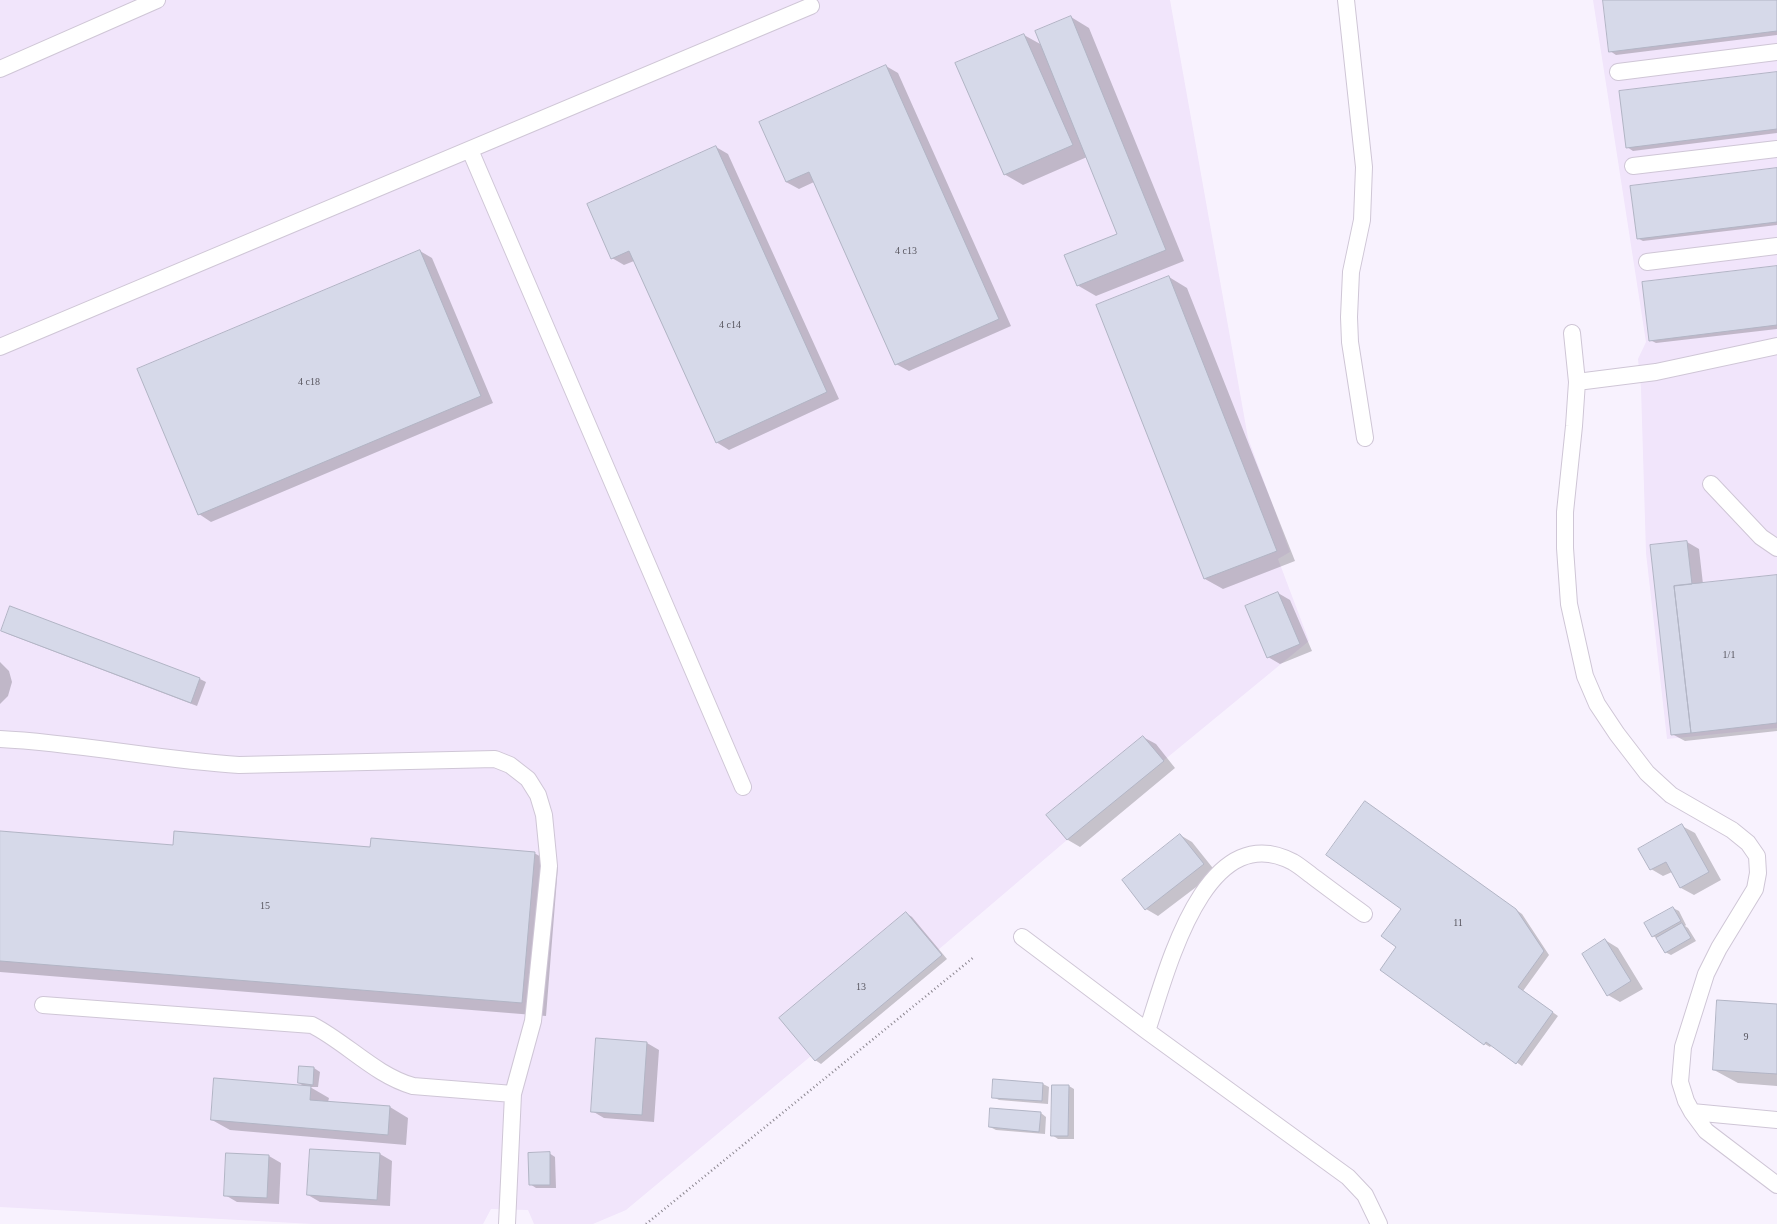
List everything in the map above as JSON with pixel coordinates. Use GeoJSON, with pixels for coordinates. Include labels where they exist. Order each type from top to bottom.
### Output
{"type":"FeatureCollection","features":[{"type":"Feature","properties":{"kind":"lane"},"geometry":{"type":"LineString","coordinates":[[0,69],[157,0]]}},
{"type":"Feature","properties":{"kind":"lane"},"geometry":{"type":"LineString","coordinates":[[1346,0],[1364,167],[1362,220],[1352,272],[1349,317],[1350,342],[1365,438]]}},
{"type":"Feature","properties":{"kind":"lane"},"geometry":{"type":"LineString","coordinates":[[0,347],[811,6]]}},
{"type":"Feature","properties":{"kind":"lane"},"geometry":{"type":"LineString","coordinates":[[1618,72],[1777,52]]}},
{"type":"Feature","properties":{"kind":"lane"},"geometry":{"type":"LineString","coordinates":[[1633,166],[1777,149]]}},
{"type":"Feature","properties":{"kind":"lane"},"geometry":{"type":"LineString","coordinates":[[470,150],[743,787]]}},
{"type":"Feature","properties":{"kind":"lane"},"geometry":{"type":"LineString","coordinates":[[1647,262],[1777,246]]}},
{"type":"Feature","properties":{"kind":"lane"},"geometry":{"type":"LineString","coordinates":[[1572,333],[1577,382],[1565,512],[1566,548],[1569,604],[1576,642],[1585,676],[1597,704],[1617,734],[1647,773],[1671,795],[1732,830],[1748,843],[1757,856],[1758,873],[1755,889],[1719,948],[1706,974],[1683,1047],[1680,1082],[1686,1101],[1706,1131],[1777,1186]]}},
{"type":"Feature","properties":{"kind":"lane"},"geometry":{"type":"LineString","coordinates":[[1577,382],[1656,372],[1777,346]]}},
{"type":"Feature","properties":{"kind":"lane"},"geometry":{"type":"LineString","coordinates":[[1711,484],[1761,537],[1777,548]]}},
{"type":"Feature","properties":{"kind":"lane"},"geometry":{"type":"LineString","coordinates":[[0,739],[99,748],[198,762],[240,765],[495,759],[510,765],[528,779],[538,796],[544,815],[549,866],[533,1021],[513,1094],[507,1224]]}},
{"type":"Feature","properties":{"kind":"lane"},"geometry":{"type":"LineString","coordinates":[[1147,1031],[1177,943],[1192,909],[1206,888],[1223,870],[1237,859],[1254,854],[1270,854],[1293,862],[1364,914]]}},
{"type":"Feature","properties":{"kind":"lane"},"geometry":{"type":"LineString","coordinates":[[1022,937],[1147,1031],[1348,1177],[1365,1195],[1379,1224]]}},
{"type":"Feature","properties":{"kind":"lane"},"geometry":{"type":"LineString","coordinates":[[42,1004],[312,1026],[329,1034],[386,1075],[401,1083],[413,1086],[513,1094]]}},
{"type":"Feature","properties":{"kind":"lane"},"geometry":{"type":"LineString","coordinates":[[1692,1112],[1777,1120]]}},
{"type":"Feature","properties":{"kind":"path"},"geometry":{"type":"LineString","coordinates":[[646,1224],[974,957]]}},
{"type":"Feature","properties":{"kind":"shaded area"},"geometry":{"type":"Polygon","coordinates":[[[0,0],[1170,0],[1248,438],[1290,552],[1278,559],[1309,641],[1067,840],[938,950],[942,955],[815,1061],[811,1056],[626,1210],[593,1224],[534,1224],[528,1210],[491,1209],[483,1224],[313,1224],[0,1207],[0,0]]]}},
{"type":"Feature","properties":{"kind":"shaded area"},"geometry":{"type":"Polygon","coordinates":[[[1593,0],[1777,0],[1777,728],[1667,739],[1646,553],[1641,388],[1638,359],[1646,342],[1593,0]]]}},
{"type":"Feature","properties":{"kind":"building"},"geometry":{"type":"Polygon","coordinates":[[[1603,0],[1777,0],[1777,31],[1609,52],[1603,0]]]}},
{"type":"Feature","properties":{"kind":"building"},"geometry":{"type":"Polygon","coordinates":[[[1071,16],[1166,250],[1077,286],[1064,255],[1117,234],[1035,31],[1071,16]]]}},
{"type":"Feature","properties":{"kind":"building"},"geometry":{"type":"Polygon","coordinates":[[[1024,34],[1073,145],[1004,175],[955,63],[1024,34]]]}},
{"type":"Feature","properties":{"kind":"building"},"geometry":{"type":"Polygon","coordinates":[[[886,65],[999,319],[895,365],[809,172],[786,182],[759,122],[886,65]]]}},
{"type":"Feature","properties":{"kind":"building"},"geometry":{"type":"Polygon","coordinates":[[[1777,72],[1777,129],[1626,148],[1619,91],[1777,72]]]}},
{"type":"Feature","properties":{"kind":"building"},"geometry":{"type":"Polygon","coordinates":[[[716,146],[827,392],[716,443],[629,251],[611,259],[587,204],[716,146]]]}},
{"type":"Feature","properties":{"kind":"building"},"geometry":{"type":"Polygon","coordinates":[[[1777,168],[1777,222],[1637,239],[1630,186],[1777,168]]]}},
{"type":"Feature","properties":{"kind":"building"},"geometry":{"type":"Polygon","coordinates":[[[420,250],[481,396],[198,515],[137,369],[420,250]]]}},
{"type":"Feature","properties":{"kind":"building"},"geometry":{"type":"Polygon","coordinates":[[[1777,266],[1777,325],[1649,341],[1642,282],[1777,266]]]}},
{"type":"Feature","properties":{"kind":"building"},"geometry":{"type":"Polygon","coordinates":[[[1169,276],[1277,551],[1204,579],[1096,305],[1169,276]]]}},
{"type":"Feature","properties":{"kind":"building"},"geometry":{"type":"Polygon","coordinates":[[[1687,541],[1692,584],[1674,586],[1691,733],[1671,735],[1650,545],[1687,541]]]}},
{"type":"Feature","properties":{"kind":"building"},"geometry":{"type":"Polygon","coordinates":[[[1777,575],[1777,723],[1691,733],[1674,586],[1777,575]]]}},
{"type":"Feature","properties":{"kind":"building"},"geometry":{"type":"Polygon","coordinates":[[[1278,592],[1300,644],[1267,658],[1245,606],[1278,592]]]}},
{"type":"Feature","properties":{"kind":"building"},"geometry":{"type":"Polygon","coordinates":[[[10,606],[200,678],[191,703],[1,631],[10,606]]]}},
{"type":"Feature","properties":{"kind":"building"},"geometry":{"type":"Polygon","coordinates":[[[1143,736],[1164,761],[1067,840],[1046,815],[1143,736]]]}},
{"type":"Feature","properties":{"kind":"building"},"geometry":{"type":"Polygon","coordinates":[[[1365,801],[1516,909],[1544,951],[1518,987],[1553,1012],[1516,1064],[1486,1042],[1484,1045],[1380,970],[1396,947],[1381,936],[1401,909],[1326,855],[1365,801]]]}},
{"type":"Feature","properties":{"kind":"building"},"geometry":{"type":"Polygon","coordinates":[[[1682,824],[1709,872],[1680,888],[1666,862],[1650,870],[1638,849],[1682,824]]]}},
{"type":"Feature","properties":{"kind":"building"},"geometry":{"type":"Polygon","coordinates":[[[0,831],[173,845],[174,831],[370,847],[371,838],[535,852],[522,1003],[0,961],[0,831]]]}},
{"type":"Feature","properties":{"kind":"building"},"geometry":{"type":"Polygon","coordinates":[[[1180,834],[1204,864],[1145,910],[1122,880],[1180,834]]]}},
{"type":"Feature","properties":{"kind":"building"},"geometry":{"type":"Polygon","coordinates":[[[1673,907],[1681,921],[1652,937],[1644,923],[1673,907]]]}},
{"type":"Feature","properties":{"kind":"building"},"geometry":{"type":"Polygon","coordinates":[[[906,912],[942,955],[815,1061],[779,1018],[906,912]]]}},
{"type":"Feature","properties":{"kind":"building"},"geometry":{"type":"Polygon","coordinates":[[[1682,923],[1691,938],[1665,953],[1656,938],[1682,923]]]}},
{"type":"Feature","properties":{"kind":"building"},"geometry":{"type":"Polygon","coordinates":[[[1605,939],[1631,981],[1607,996],[1582,954],[1605,939]]]}},
{"type":"Feature","properties":{"kind":"building"},"geometry":{"type":"Polygon","coordinates":[[[1717,1000],[1777,1004],[1777,1074],[1713,1070],[1717,1000]]]}},
{"type":"Feature","properties":{"kind":"building"},"geometry":{"type":"Polygon","coordinates":[[[596,1038],[647,1042],[642,1115],[591,1112],[596,1038]]]}},
{"type":"Feature","properties":{"kind":"building"},"geometry":{"type":"Polygon","coordinates":[[[299,1066],[314,1067],[313,1085],[298,1083],[299,1066]]]}},
{"type":"Feature","properties":{"kind":"building"},"geometry":{"type":"Polygon","coordinates":[[[214,1078],[311,1086],[310,1100],[390,1106],[388,1135],[211,1120],[214,1078]]]}},
{"type":"Feature","properties":{"kind":"building"},"geometry":{"type":"Polygon","coordinates":[[[993,1079],[1043,1083],[1042,1101],[992,1098],[993,1079]]]}},
{"type":"Feature","properties":{"kind":"building"},"geometry":{"type":"Polygon","coordinates":[[[1052,1085],[1069,1085],[1068,1136],[1051,1136],[1052,1085]]]}},
{"type":"Feature","properties":{"kind":"building"},"geometry":{"type":"Polygon","coordinates":[[[990,1108],[1041,1112],[1039,1132],[989,1127],[990,1108]]]}},
{"type":"Feature","properties":{"kind":"building"},"geometry":{"type":"Polygon","coordinates":[[[310,1149],[380,1153],[377,1200],[307,1195],[310,1149]]]}},
{"type":"Feature","properties":{"kind":"building"},"geometry":{"type":"Polygon","coordinates":[[[550,1152],[550,1185],[529,1185],[528,1153],[550,1152]]]}},
{"type":"Feature","properties":{"kind":"building"},"geometry":{"type":"Polygon","coordinates":[[[226,1153],[269,1155],[267,1198],[224,1196],[226,1153]]]}}]}
